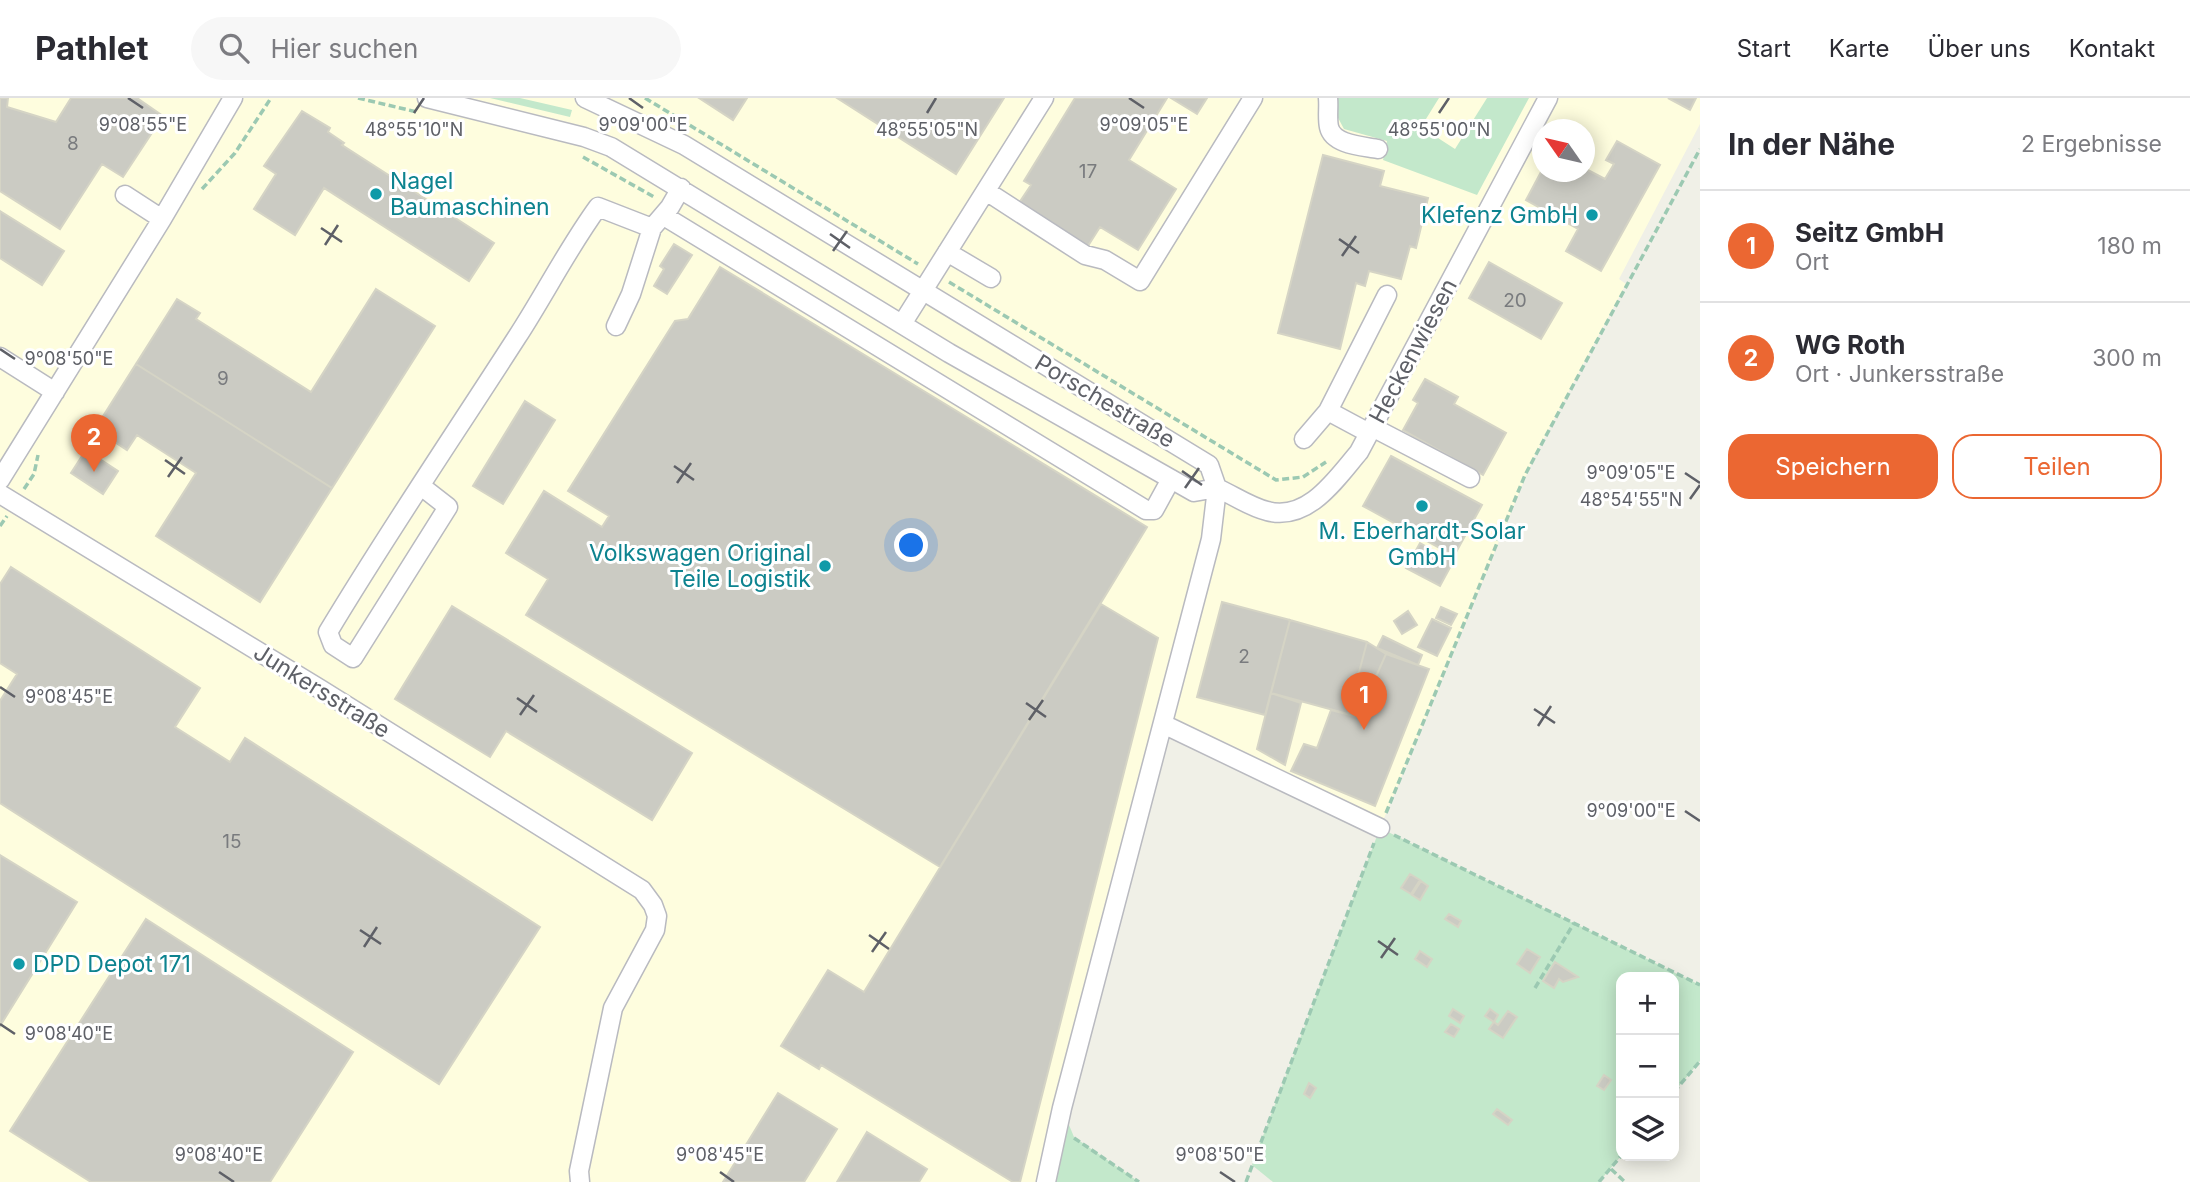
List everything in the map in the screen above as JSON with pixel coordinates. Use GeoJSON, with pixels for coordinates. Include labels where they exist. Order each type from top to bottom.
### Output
{"type":"FeatureCollection","features":[{"type":"Feature","properties":{"kind":"street"},"geometry":{"type":"LineString","coordinates":[[0,480],[162,219],[233,98]]}},
{"type":"Feature","properties":{"kind":"street","name":"Porschestraße"},"geometry":{"type":"LineString","coordinates":[[427,98],[593,140],[622,153],[902,324],[1194,492],[1217,488],[1209,465],[684,145],[585,98]]}},
{"type":"Feature","properties":{"kind":"street"},"geometry":{"type":"LineString","coordinates":[[902,324],[1044,98]]}},
{"type":"Feature","properties":{"kind":"street"},"geometry":{"type":"LineString","coordinates":[[986,191],[1085,254],[1105,260],[1140,281],[1253,98]]}},
{"type":"Feature","properties":{"kind":"street"},"geometry":{"type":"LineString","coordinates":[[1328,98],[1329,128],[1334,137],[1351,144],[1378,149]]}},
{"type":"Feature","properties":{"kind":"street","name":"Heckenwiesen"},"geometry":{"type":"LineString","coordinates":[[1217,488],[1268,512],[1300,511],[1331,485],[1359,452],[1548,98]]}},
{"type":"Feature","properties":{"kind":"street"},"geometry":{"type":"LineString","coordinates":[[616,326],[658,222],[681,188]]}},
{"type":"Feature","properties":{"kind":"street"},"geometry":{"type":"LineString","coordinates":[[125,195],[162,219]]}},
{"type":"Feature","properties":{"kind":"street"},"geometry":{"type":"LineString","coordinates":[[421,486],[448,507],[353,659],[332,645],[328,632],[598,206],[658,222],[1146,510],[1154,510],[1171,479]]}},
{"type":"Feature","properties":{"kind":"street"},"geometry":{"type":"LineString","coordinates":[[947,252],[991,278]]}},
{"type":"Feature","properties":{"kind":"street"},"geometry":{"type":"LineString","coordinates":[[1304,439],[1328,411],[1387,295]]}},
{"type":"Feature","properties":{"kind":"street"},"geometry":{"type":"LineString","coordinates":[[0,357],[55,392]]}},
{"type":"Feature","properties":{"kind":"street"},"geometry":{"type":"LineString","coordinates":[[1328,411],[1470,478]]}},
{"type":"Feature","properties":{"kind":"street"},"geometry":{"type":"LineString","coordinates":[[1046,1182],[1062,1108],[1212,539],[1217,488]]}},
{"type":"Feature","properties":{"kind":"street","name":"Junkersstraße"},"geometry":{"type":"LineString","coordinates":[[8,499],[642,890],[657,916],[655,930],[613,1008],[579,1171],[580,1182]]}},
{"type":"Feature","properties":{"kind":"street"},"geometry":{"type":"LineString","coordinates":[[1163,724],[1380,828]]}},
{"type":"Feature","properties":{"kind":"path"},"geometry":{"type":"LineString","coordinates":[[195,198],[235,153],[271,98]]}},
{"type":"Feature","properties":{"kind":"path"},"geometry":{"type":"LineString","coordinates":[[645,98],[1276,480],[1303,477],[1331,458],[1359,452]]}},
{"type":"Feature","properties":{"kind":"path"},"geometry":{"type":"LineString","coordinates":[[1246,1182],[1380,828],[1525,475],[1700,149]]}},
{"type":"Feature","properties":{"kind":"path"},"geometry":{"type":"LineString","coordinates":[[0,526],[8,499],[34,474],[42,444]]}},
{"type":"Feature","properties":{"kind":"path"},"geometry":{"type":"LineString","coordinates":[[1380,828],[1700,985]]}},
{"type":"Feature","properties":{"kind":"path"},"geometry":{"type":"LineString","coordinates":[[1535,988],[1574,923]]}},
{"type":"Feature","properties":{"kind":"path"},"geometry":{"type":"LineString","coordinates":[[1679,1087],[1700,1061]]}},
{"type":"Feature","properties":{"kind":"path"},"geometry":{"type":"LineString","coordinates":[[1062,1108],[1074,1137],[1139,1182]]}},
{"type":"Feature","properties":{"kind":"path"},"geometry":{"type":"LineString","coordinates":[[1599,1182],[1617,1161]]}},
{"type":"Feature","properties":{"kind":"path"},"geometry":{"type":"LineString","coordinates":[[1611,1168],[1625,1182]]}},
{"type":"Feature","properties":{"kind":"shaded area"},"geometry":{"type":"Polygon","coordinates":[[[0,98],[1700,98],[1700,124],[1619,279],[1626,284],[1534,457],[1380,828],[1164,724],[1043,1182],[0,1182],[0,98]]]}},
{"type":"Feature","properties":{"kind":"shaded area"},"geometry":{"type":"Polygon","coordinates":[[[490,98],[520,98],[572,110],[570,117],[490,98]]]}},
{"type":"Feature","properties":{"kind":"shaded area"},"geometry":{"type":"Polygon","coordinates":[[[1336,98],[1439,98],[1421,127],[1455,149],[1487,98],[1529,98],[1477,195],[1383,160],[1387,141],[1344,129],[1336,114],[1336,98]]]}},
{"type":"Feature","properties":{"kind":"shaded area"},"geometry":{"type":"Polygon","coordinates":[[[1380,828],[1674,972],[1616,972],[1617,1161],[1599,1182],[1273,1182],[1252,1165],[1380,828]]]}},
{"type":"Feature","properties":{"kind":"shaded area"},"geometry":{"type":"Polygon","coordinates":[[[1679,975],[1700,985],[1700,1061],[1679,1086],[1679,975]]]}},
{"type":"Feature","properties":{"kind":"shaded area"},"geometry":{"type":"Polygon","coordinates":[[[1062,1108],[1074,1137],[1139,1182],[1043,1182],[1062,1108]]]}},
{"type":"Feature","properties":{"kind":"building"},"geometry":{"type":"Polygon","coordinates":[[[0,98],[8,98],[7,107],[56,122],[71,98],[137,98],[163,116],[123,177],[102,164],[60,229],[0,191],[0,98]]]}},
{"type":"Feature","properties":{"kind":"building"},"geometry":{"type":"Polygon","coordinates":[[[699,98],[747,98],[733,120],[699,98]]]}},
{"type":"Feature","properties":{"kind":"building"},"geometry":{"type":"Polygon","coordinates":[[[837,98],[1004,98],[956,174],[837,98]]]}},
{"type":"Feature","properties":{"kind":"building"},"geometry":{"type":"Polygon","coordinates":[[[1075,98],[1167,98],[1129,160],[1176,189],[1138,250],[1100,227],[1088,246],[1019,203],[1031,185],[1024,181],[1075,98]]]}},
{"type":"Feature","properties":{"kind":"building"},"geometry":{"type":"Polygon","coordinates":[[[1171,98],[1207,98],[1197,114],[1171,98]]]}},
{"type":"Feature","properties":{"kind":"building"},"geometry":{"type":"Polygon","coordinates":[[[1668,98],[1696,98],[1690,110],[1668,98]]]}},
{"type":"Feature","properties":{"kind":"building","name":"Nagel Baumaschinen"},"geometry":{"type":"Polygon","coordinates":[[[302,111],[330,128],[328,132],[344,143],[342,145],[494,243],[469,281],[324,188],[295,235],[254,209],[276,174],[264,166],[302,111]]]}},
{"type":"Feature","properties":{"kind":"building","name":"Klefenz GmbH"},"geometry":{"type":"Polygon","coordinates":[[[1617,141],[1660,165],[1601,271],[1566,251],[1578,229],[1526,200],[1536,182],[1595,182],[1595,174],[1605,179],[1614,164],[1606,160],[1617,141]]]}},
{"type":"Feature","properties":{"kind":"building"},"geometry":{"type":"Polygon","coordinates":[[[1323,155],[1384,171],[1380,186],[1428,198],[1416,248],[1410,246],[1401,279],[1369,271],[1365,286],[1356,283],[1340,349],[1278,333],[1323,155]]]}},
{"type":"Feature","properties":{"kind":"building"},"geometry":{"type":"Polygon","coordinates":[[[0,211],[64,251],[42,285],[0,258],[0,211]]]}},
{"type":"Feature","properties":{"kind":"building"},"geometry":{"type":"Polygon","coordinates":[[[674,244],[692,255],[667,294],[654,286],[664,269],[660,266],[674,244]]]}},
{"type":"Feature","properties":{"kind":"building"},"geometry":{"type":"Polygon","coordinates":[[[1489,262],[1562,303],[1541,339],[1469,298],[1489,262]]]}},
{"type":"Feature","properties":{"kind":"building","name":"Volkswagen Original Teile Logistik"},"geometry":{"type":"Polygon","coordinates":[[[720,267],[1147,527],[940,867],[526,615],[548,579],[506,553],[544,491],[602,527],[609,516],[568,491],[675,321],[688,319],[720,267]]]}},
{"type":"Feature","properties":{"kind":"building"},"geometry":{"type":"Polygon","coordinates":[[[376,289],[435,326],[332,488],[136,364],[177,299],[200,313],[196,319],[311,392],[376,289]]]}},
{"type":"Feature","properties":{"kind":"building"},"geometry":{"type":"Polygon","coordinates":[[[136,364],[332,488],[260,602],[156,536],[196,473],[137,435],[127,450],[95,429],[136,364]]]}},
{"type":"Feature","properties":{"kind":"building"},"geometry":{"type":"Polygon","coordinates":[[[1425,379],[1458,397],[1454,404],[1506,433],[1483,475],[1403,430],[1418,403],[1413,400],[1425,379]]]}},
{"type":"Feature","properties":{"kind":"building"},"geometry":{"type":"Polygon","coordinates":[[[525,401],[555,420],[503,504],[473,486],[525,401]]]}},
{"type":"Feature","properties":{"kind":"building"},"geometry":{"type":"Polygon","coordinates":[[[86,450],[118,471],[103,494],[71,473],[86,450]]]}},
{"type":"Feature","properties":{"kind":"building","name":"M. Eberhardt-Solar GmbH"},"geometry":{"type":"Polygon","coordinates":[[[1391,456],[1482,505],[1454,556],[1363,506],[1391,456]]]}},
{"type":"Feature","properties":{"kind":"building"},"geometry":{"type":"Polygon","coordinates":[[[1420,543],[1453,562],[1440,586],[1406,568],[1420,543]]]}},
{"type":"Feature","properties":{"kind":"building"},"geometry":{"type":"Polygon","coordinates":[[[11,567],[200,688],[175,727],[230,762],[245,738],[540,927],[439,1084],[0,803],[0,701],[17,674],[0,663],[0,584],[11,567]]]}},
{"type":"Feature","properties":{"kind":"building"},"geometry":{"type":"Polygon","coordinates":[[[1222,602],[1290,620],[1265,715],[1197,697],[1222,602]]]}},
{"type":"Feature","properties":{"kind":"building"},"geometry":{"type":"Polygon","coordinates":[[[1101,604],[1158,638],[1020,1182],[1013,1182],[821,1065],[819,1069],[781,1046],[828,970],[864,992],[1101,604]]]}},
{"type":"Feature","properties":{"kind":"building"},"geometry":{"type":"Polygon","coordinates":[[[452,606],[692,753],[652,820],[506,731],[490,757],[395,699],[452,606]]]}},
{"type":"Feature","properties":{"kind":"building"},"geometry":{"type":"Polygon","coordinates":[[[1441,607],[1457,614],[1451,625],[1436,618],[1441,607]]]}},
{"type":"Feature","properties":{"kind":"building"},"geometry":{"type":"Polygon","coordinates":[[[1408,611],[1417,625],[1402,634],[1394,621],[1408,611]]]}},
{"type":"Feature","properties":{"kind":"building"},"geometry":{"type":"Polygon","coordinates":[[[1432,619],[1451,628],[1437,656],[1418,647],[1432,619]]]}},
{"type":"Feature","properties":{"kind":"building"},"geometry":{"type":"Polygon","coordinates":[[[1290,620],[1367,642],[1348,714],[1271,693],[1290,620]]]}},
{"type":"Feature","properties":{"kind":"building"},"geometry":{"type":"Polygon","coordinates":[[[1383,636],[1422,655],[1418,665],[1377,648],[1383,636]]]}},
{"type":"Feature","properties":{"kind":"building"},"geometry":{"type":"Polygon","coordinates":[[[1367,642],[1386,654],[1358,717],[1348,714],[1367,642]]]}},
{"type":"Feature","properties":{"kind":"building"},"geometry":{"type":"Polygon","coordinates":[[[1386,654],[1429,669],[1375,806],[1291,771],[1304,744],[1317,748],[1331,710],[1358,717],[1386,654]]]}},
{"type":"Feature","properties":{"kind":"building"},"geometry":{"type":"Polygon","coordinates":[[[1271,693],[1301,703],[1285,765],[1257,749],[1271,693]]]}},
{"type":"Feature","properties":{"kind":"building","name":"DPD Depot 171"},"geometry":{"type":"Polygon","coordinates":[[[0,855],[77,902],[0,1026],[0,855]]]}},
{"type":"Feature","properties":{"kind":"building"},"geometry":{"type":"Polygon","coordinates":[[[1410,874],[1420,880],[1411,894],[1401,888],[1410,874]]]}},
{"type":"Feature","properties":{"kind":"building"},"geometry":{"type":"Polygon","coordinates":[[[1421,881],[1428,886],[1420,900],[1412,895],[1421,881]]]}},
{"type":"Feature","properties":{"kind":"building"},"geometry":{"type":"Polygon","coordinates":[[[1449,914],[1461,921],[1458,927],[1445,919],[1449,914]]]}},
{"type":"Feature","properties":{"kind":"building"},"geometry":{"type":"Polygon","coordinates":[[[146,919],[353,1052],[270,1182],[91,1182],[10,1131],[146,919]]]}},
{"type":"Feature","properties":{"kind":"building"},"geometry":{"type":"Polygon","coordinates":[[[1527,949],[1540,957],[1530,973],[1517,964],[1527,949]]]}},
{"type":"Feature","properties":{"kind":"building"},"geometry":{"type":"Polygon","coordinates":[[[1420,951],[1432,959],[1427,967],[1415,959],[1420,951]]]}},
{"type":"Feature","properties":{"kind":"building"},"geometry":{"type":"Polygon","coordinates":[[[1555,962],[1578,977],[1563,982],[1559,979],[1554,988],[1543,981],[1555,962]]]}},
{"type":"Feature","properties":{"kind":"building"},"geometry":{"type":"Polygon","coordinates":[[[1453,1009],[1464,1016],[1460,1023],[1449,1016],[1453,1009]]]}},
{"type":"Feature","properties":{"kind":"building"},"geometry":{"type":"Polygon","coordinates":[[[1490,1009],[1498,1015],[1494,1022],[1485,1016],[1490,1009]]]}},
{"type":"Feature","properties":{"kind":"building"},"geometry":{"type":"Polygon","coordinates":[[[1508,1011],[1517,1017],[1503,1038],[1489,1029],[1494,1022],[1498,1025],[1508,1011]]]}},
{"type":"Feature","properties":{"kind":"building"},"geometry":{"type":"Polygon","coordinates":[[[1451,1024],[1459,1029],[1454,1037],[1445,1032],[1451,1024]]]}},
{"type":"Feature","properties":{"kind":"building"},"geometry":{"type":"Polygon","coordinates":[[[1604,1075],[1611,1080],[1604,1090],[1597,1086],[1604,1075]]]}},
{"type":"Feature","properties":{"kind":"building"},"geometry":{"type":"Polygon","coordinates":[[[1309,1083],[1316,1088],[1310,1098],[1304,1094],[1309,1083]]]}},
{"type":"Feature","properties":{"kind":"building"},"geometry":{"type":"Polygon","coordinates":[[[778,1093],[837,1129],[804,1182],[723,1182],[778,1093]]]}},
{"type":"Feature","properties":{"kind":"building"},"geometry":{"type":"Polygon","coordinates":[[[1497,1109],[1512,1120],[1508,1125],[1493,1114],[1497,1109]]]}},
{"type":"Feature","properties":{"kind":"building"},"geometry":{"type":"Polygon","coordinates":[[[867,1132],[927,1169],[919,1182],[837,1182],[867,1132]]]}},
{"type":"Feature","properties":{"kind":"place","name":"Nagel Baumaschinen"},"geometry":{"type":"Point","coordinates":[376,194]}},
{"type":"Feature","properties":{"kind":"place","name":"Klefenz GmbH"},"geometry":{"type":"Point","coordinates":[1592,215]}},
{"type":"Feature","properties":{"kind":"place","name":"WG Roth"},"geometry":{"type":"Point","coordinates":[94,472]}},
{"type":"Feature","properties":{"kind":"place","name":"M. Eberhardt-Solar GmbH"},"geometry":{"type":"Point","coordinates":[1422,506]}},
{"type":"Feature","properties":{"kind":"place","name":"Volkswagen Original Teile Logistik"},"geometry":{"type":"Point","coordinates":[825,566]}},
{"type":"Feature","properties":{"kind":"place","name":"Seitz GmbH"},"geometry":{"type":"Point","coordinates":[1364,730]}},
{"type":"Feature","properties":{"kind":"place","name":"DPD Depot 171"},"geometry":{"type":"Point","coordinates":[19,964]}}]}
